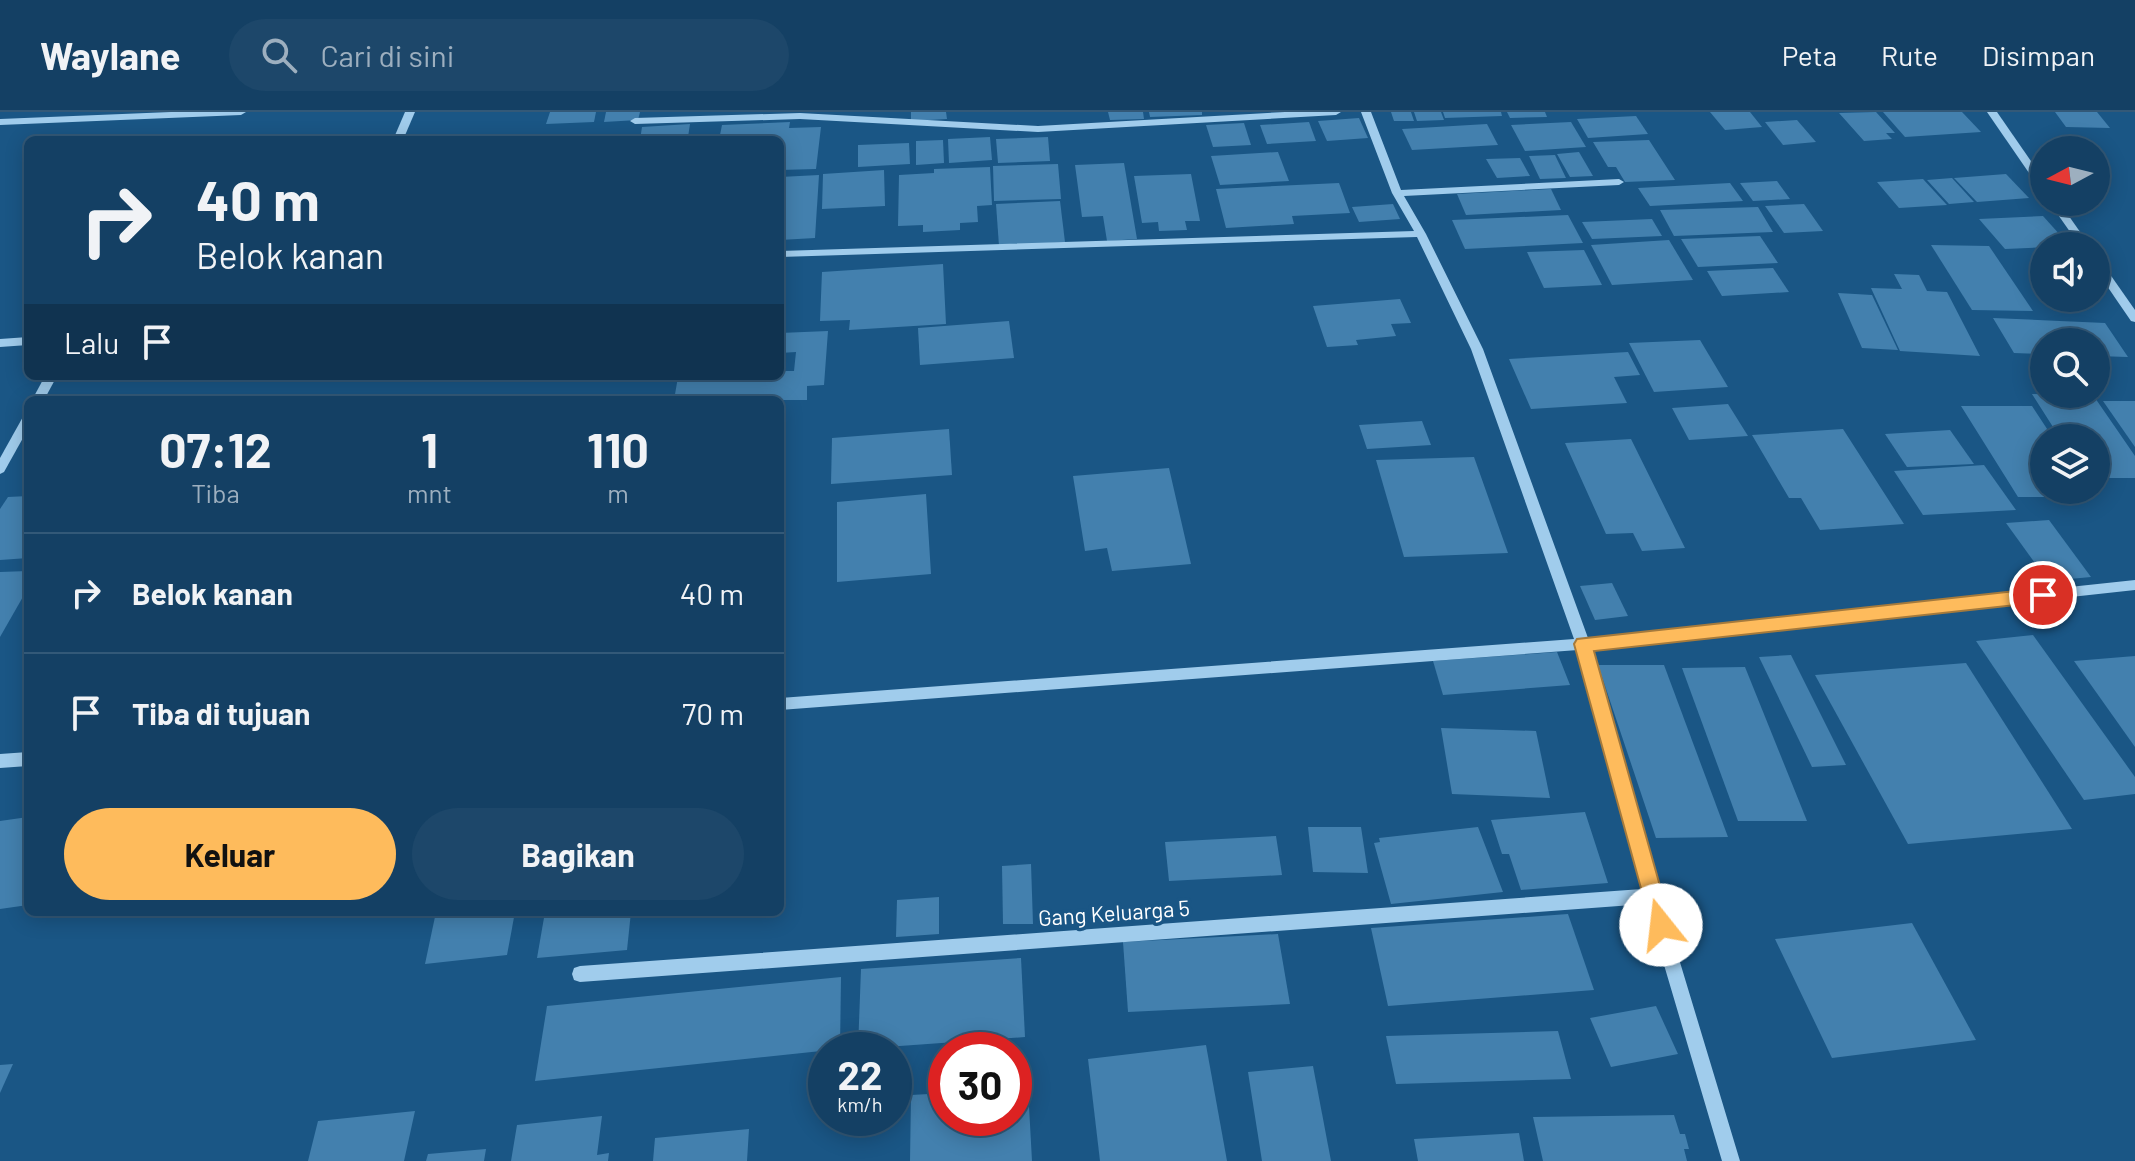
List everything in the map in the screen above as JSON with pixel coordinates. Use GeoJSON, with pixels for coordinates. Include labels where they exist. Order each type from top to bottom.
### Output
{"type":"FeatureCollection","features":[{"type":"Feature","properties":{"kind":"street"},"geometry":{"type":"LineString","coordinates":[[0,122],[241,112]]}},
{"type":"Feature","properties":{"kind":"street"},"geometry":{"type":"LineString","coordinates":[[400,136],[410,112]]}},
{"type":"Feature","properties":{"kind":"street"},"geometry":{"type":"LineString","coordinates":[[635,121],[800,116],[1038,129],[1336,112]]}},
{"type":"Feature","properties":{"kind":"street"},"geometry":{"type":"LineString","coordinates":[[1366,112],[1397,193],[1421,234],[1477,349],[1583,644],[1652,896],[1731,1161]]}},
{"type":"Feature","properties":{"kind":"street"},"geometry":{"type":"LineString","coordinates":[[1992,112],[2030,167]]}},
{"type":"Feature","properties":{"kind":"street"},"geometry":{"type":"LineString","coordinates":[[1397,193],[1619,182]]}},
{"type":"Feature","properties":{"kind":"street"},"geometry":{"type":"LineString","coordinates":[[784,254],[1421,234]]}},
{"type":"Feature","properties":{"kind":"street"},"geometry":{"type":"LineString","coordinates":[[2110,282],[2135,318]]}},
{"type":"Feature","properties":{"kind":"street"},"geometry":{"type":"LineString","coordinates":[[0,343],[24,341]]}},
{"type":"Feature","properties":{"kind":"street"},"geometry":{"type":"LineString","coordinates":[[0,469],[24,425]]}},
{"type":"Feature","properties":{"kind":"street"},"geometry":{"type":"LineString","coordinates":[[784,704],[1583,644],[2135,585]]}},
{"type":"Feature","properties":{"kind":"street"},"geometry":{"type":"LineString","coordinates":[[0,761],[24,759]]}},
{"type":"Feature","properties":{"kind":"street","name":"Gang Keluarga 5"},"geometry":{"type":"LineString","coordinates":[[580,974],[1652,896]]}},
{"type":"Feature","properties":{"kind":"building"},"geometry":{"type":"Polygon","coordinates":[[[550,112],[596,112],[594,122],[546,124],[550,112]]]}},
{"type":"Feature","properties":{"kind":"building"},"geometry":{"type":"Polygon","coordinates":[[[606,112],[640,112],[638,120],[604,122],[606,112]]]}},
{"type":"Feature","properties":{"kind":"building"},"geometry":{"type":"Polygon","coordinates":[[[911,112],[946,112],[947,119],[911,121],[911,112]]]}},
{"type":"Feature","properties":{"kind":"building"},"geometry":{"type":"Polygon","coordinates":[[[1108,112],[1143,112],[1144,119],[1110,120],[1108,112]]]}},
{"type":"Feature","properties":{"kind":"building"},"geometry":{"type":"Polygon","coordinates":[[[1149,112],[1202,112],[1202,115],[1150,117],[1149,112]]]}},
{"type":"Feature","properties":{"kind":"building"},"geometry":{"type":"Polygon","coordinates":[[[1391,112],[1411,112],[1414,121],[1394,121],[1391,112]]]}},
{"type":"Feature","properties":{"kind":"building"},"geometry":{"type":"Polygon","coordinates":[[[1414,112],[1441,112],[1444,120],[1417,121],[1414,112]]]}},
{"type":"Feature","properties":{"kind":"building"},"geometry":{"type":"Polygon","coordinates":[[[1443,112],[1501,112],[1502,116],[1445,118],[1443,112]]]}},
{"type":"Feature","properties":{"kind":"building"},"geometry":{"type":"Polygon","coordinates":[[[1507,112],[1545,112],[1547,117],[1510,118],[1507,112]]]}},
{"type":"Feature","properties":{"kind":"building"},"geometry":{"type":"Polygon","coordinates":[[[1710,112],[1750,112],[1762,127],[1725,130],[1710,112]]]}},
{"type":"Feature","properties":{"kind":"building"},"geometry":{"type":"Polygon","coordinates":[[[1876,112],[1895,133],[1886,133],[1892,139],[1864,141],[1839,113],[1876,112]]]}},
{"type":"Feature","properties":{"kind":"building"},"geometry":{"type":"Polygon","coordinates":[[[1883,112],[1962,112],[1981,132],[1905,137],[1883,112]]]}},
{"type":"Feature","properties":{"kind":"building"},"geometry":{"type":"Polygon","coordinates":[[[2055,112],[2097,112],[2110,128],[2066,127],[2055,112]]]}},
{"type":"Feature","properties":{"kind":"building"},"geometry":{"type":"Polygon","coordinates":[[[1636,116],[1648,134],[1588,138],[1577,119],[1636,116]]]}},
{"type":"Feature","properties":{"kind":"building"},"geometry":{"type":"Polygon","coordinates":[[[1359,118],[1368,138],[1327,141],[1318,121],[1359,118]]]}},
{"type":"Feature","properties":{"kind":"building"},"geometry":{"type":"Polygon","coordinates":[[[1797,120],[1816,142],[1783,145],[1765,122],[1797,120]]]}},
{"type":"Feature","properties":{"kind":"building"},"geometry":{"type":"Polygon","coordinates":[[[790,122],[789,128],[821,127],[816,169],[784,170],[784,136],[720,136],[722,125],[790,122]]]}},
{"type":"Feature","properties":{"kind":"building"},"geometry":{"type":"Polygon","coordinates":[[[1309,122],[1316,141],[1267,144],[1260,125],[1309,122]]]}},
{"type":"Feature","properties":{"kind":"building"},"geometry":{"type":"Polygon","coordinates":[[[1571,122],[1586,147],[1525,151],[1511,125],[1571,122]]]}},
{"type":"Feature","properties":{"kind":"building"},"geometry":{"type":"Polygon","coordinates":[[[1244,123],[1251,145],[1213,147],[1206,125],[1244,123]]]}},
{"type":"Feature","properties":{"kind":"building"},"geometry":{"type":"Polygon","coordinates":[[[690,124],[688,136],[641,136],[642,127],[690,124]]]}},
{"type":"Feature","properties":{"kind":"building"},"geometry":{"type":"Polygon","coordinates":[[[1487,124],[1498,145],[1412,150],[1402,129],[1487,124]]]}},
{"type":"Feature","properties":{"kind":"building"},"geometry":{"type":"Polygon","coordinates":[[[990,137],[992,160],[949,163],[948,139],[990,137]]]}},
{"type":"Feature","properties":{"kind":"building"},"geometry":{"type":"Polygon","coordinates":[[[1048,137],[1050,161],[998,163],[996,139],[1048,137]]]}},
{"type":"Feature","properties":{"kind":"building"},"geometry":{"type":"Polygon","coordinates":[[[943,140],[944,163],[916,165],[916,141],[943,140]]]}},
{"type":"Feature","properties":{"kind":"building"},"geometry":{"type":"Polygon","coordinates":[[[1649,140],[1675,180],[1625,182],[1616,167],[1608,167],[1593,142],[1649,140]]]}},
{"type":"Feature","properties":{"kind":"building"},"geometry":{"type":"Polygon","coordinates":[[[909,143],[910,164],[858,167],[858,145],[909,143]]]}},
{"type":"Feature","properties":{"kind":"building"},"geometry":{"type":"Polygon","coordinates":[[[1278,152],[1289,181],[1220,185],[1211,156],[1278,152]]]}},
{"type":"Feature","properties":{"kind":"building"},"geometry":{"type":"Polygon","coordinates":[[[1579,152],[1593,176],[1570,177],[1557,154],[1579,152]]]}},
{"type":"Feature","properties":{"kind":"building"},"geometry":{"type":"Polygon","coordinates":[[[1555,155],[1566,178],[1540,179],[1529,156],[1555,155]]]}},
{"type":"Feature","properties":{"kind":"building"},"geometry":{"type":"Polygon","coordinates":[[[1520,158],[1530,176],[1497,178],[1486,159],[1520,158]]]}},
{"type":"Feature","properties":{"kind":"building"},"geometry":{"type":"Polygon","coordinates":[[[1124,163],[1137,239],[1107,241],[1103,216],[1082,217],[1075,165],[1124,163]]]}},
{"type":"Feature","properties":{"kind":"building"},"geometry":{"type":"Polygon","coordinates":[[[1058,164],[1061,199],[994,201],[993,166],[1058,164]]]}},
{"type":"Feature","properties":{"kind":"building"},"geometry":{"type":"Polygon","coordinates":[[[990,167],[992,205],[977,206],[978,222],[960,223],[960,230],[923,232],[923,225],[898,226],[899,175],[934,173],[934,169],[990,167]]]}},
{"type":"Feature","properties":{"kind":"building"},"geometry":{"type":"Polygon","coordinates":[[[884,170],[885,206],[822,209],[823,174],[884,170]]]}},
{"type":"Feature","properties":{"kind":"building"},"geometry":{"type":"Polygon","coordinates":[[[1191,174],[1200,221],[1185,221],[1187,230],[1159,231],[1158,222],[1142,223],[1134,176],[1191,174]]]}},
{"type":"Feature","properties":{"kind":"building"},"geometry":{"type":"Polygon","coordinates":[[[2006,174],[2029,198],[1977,202],[1954,178],[2006,174]]]}},
{"type":"Feature","properties":{"kind":"building"},"geometry":{"type":"Polygon","coordinates":[[[819,175],[815,238],[784,240],[784,177],[819,175]]]}},
{"type":"Feature","properties":{"kind":"building"},"geometry":{"type":"Polygon","coordinates":[[[1952,178],[1974,202],[1949,204],[1927,180],[1952,178]]]}},
{"type":"Feature","properties":{"kind":"building"},"geometry":{"type":"Polygon","coordinates":[[[1923,179],[1947,205],[1899,208],[1877,182],[1923,179]]]}},
{"type":"Feature","properties":{"kind":"building"},"geometry":{"type":"Polygon","coordinates":[[[1777,181],[1790,199],[1753,201],[1740,183],[1777,181]]]}},
{"type":"Feature","properties":{"kind":"building"},"geometry":{"type":"Polygon","coordinates":[[[1339,183],[1350,213],[1292,216],[1294,224],[1226,228],[1216,189],[1339,183]]]}},
{"type":"Feature","properties":{"kind":"building"},"geometry":{"type":"Polygon","coordinates":[[[1730,183],[1743,201],[1650,206],[1638,188],[1730,183]]]}},
{"type":"Feature","properties":{"kind":"building"},"geometry":{"type":"Polygon","coordinates":[[[1551,189],[1561,210],[1466,215],[1457,194],[1551,189]]]}},
{"type":"Feature","properties":{"kind":"building"},"geometry":{"type":"Polygon","coordinates":[[[1060,201],[1065,242],[999,246],[996,204],[1060,201]]]}},
{"type":"Feature","properties":{"kind":"building"},"geometry":{"type":"Polygon","coordinates":[[[1393,204],[1400,219],[1359,222],[1352,207],[1393,204]]]}},
{"type":"Feature","properties":{"kind":"building"},"geometry":{"type":"Polygon","coordinates":[[[1804,204],[1823,231],[1784,233],[1765,206],[1804,204]]]}},
{"type":"Feature","properties":{"kind":"building"},"geometry":{"type":"Polygon","coordinates":[[[1758,207],[1773,232],[1674,236],[1660,210],[1758,207]]]}},
{"type":"Feature","properties":{"kind":"building"},"geometry":{"type":"Polygon","coordinates":[[[1568,215],[1583,243],[1465,249],[1452,220],[1568,215]]]}},
{"type":"Feature","properties":{"kind":"building"},"geometry":{"type":"Polygon","coordinates":[[[2043,216],[2057,232],[2030,232],[2030,248],[2005,249],[1979,219],[2043,216]]]}},
{"type":"Feature","properties":{"kind":"building"},"geometry":{"type":"Polygon","coordinates":[[[1652,219],[1662,236],[1592,239],[1582,222],[1652,219]]]}},
{"type":"Feature","properties":{"kind":"building"},"geometry":{"type":"Polygon","coordinates":[[[1760,236],[1778,263],[1698,267],[1681,239],[1760,236]]]}},
{"type":"Feature","properties":{"kind":"building"},"geometry":{"type":"Polygon","coordinates":[[[1669,240],[1693,280],[1612,285],[1591,245],[1669,240]]]}},
{"type":"Feature","properties":{"kind":"building"},"geometry":{"type":"Polygon","coordinates":[[[1931,245],[1989,246],[2030,307],[2030,311],[1972,310],[1931,245]]]}},
{"type":"Feature","properties":{"kind":"building"},"geometry":{"type":"Polygon","coordinates":[[[1584,250],[1602,285],[1544,288],[1527,252],[1584,250]]]}},
{"type":"Feature","properties":{"kind":"building"},"geometry":{"type":"Polygon","coordinates":[[[943,264],[946,324],[849,330],[850,320],[820,321],[822,272],[943,264]]]}},
{"type":"Feature","properties":{"kind":"building"},"geometry":{"type":"Polygon","coordinates":[[[1773,268],[1789,292],[1722,296],[1707,271],[1773,268]]]}},
{"type":"Feature","properties":{"kind":"building"},"geometry":{"type":"Polygon","coordinates":[[[1894,274],[1919,275],[1927,291],[1947,292],[1980,356],[1900,351],[1871,288],[1902,289],[1894,274]]]}},
{"type":"Feature","properties":{"kind":"building"},"geometry":{"type":"Polygon","coordinates":[[[1838,293],[1872,295],[1898,350],[1862,348],[1838,293]]]}},
{"type":"Feature","properties":{"kind":"building"},"geometry":{"type":"Polygon","coordinates":[[[1400,299],[1411,323],[1391,324],[1396,336],[1356,340],[1358,345],[1327,347],[1313,306],[1400,299]]]}},
{"type":"Feature","properties":{"kind":"building"},"geometry":{"type":"Polygon","coordinates":[[[1993,318],[2105,323],[2108,328],[2030,328],[2030,354],[2014,353],[1993,318]]]}},
{"type":"Feature","properties":{"kind":"building"},"geometry":{"type":"Polygon","coordinates":[[[1009,321],[1014,358],[920,365],[918,328],[1009,321]]]}},
{"type":"Feature","properties":{"kind":"building"},"geometry":{"type":"Polygon","coordinates":[[[2110,330],[2128,357],[2110,356],[2110,330]]]}},
{"type":"Feature","properties":{"kind":"building"},"geometry":{"type":"Polygon","coordinates":[[[828,331],[824,385],[807,386],[807,400],[784,400],[784,396],[675,396],[677,380],[784,380],[784,371],[794,371],[796,352],[784,353],[784,333],[828,331]]]}},
{"type":"Feature","properties":{"kind":"building"},"geometry":{"type":"Polygon","coordinates":[[[1700,340],[1728,387],[1654,392],[1629,343],[1700,340]]]}},
{"type":"Feature","properties":{"kind":"building"},"geometry":{"type":"Polygon","coordinates":[[[1628,352],[1640,375],[1614,377],[1627,403],[1531,409],[1509,359],[1628,352]]]}},
{"type":"Feature","properties":{"kind":"building"},"geometry":{"type":"Polygon","coordinates":[[[2110,401],[2135,401],[2135,447],[2108,408],[2110,401]]]}},
{"type":"Feature","properties":{"kind":"building"},"geometry":{"type":"Polygon","coordinates":[[[1728,404],[1748,436],[1689,440],[1672,408],[1728,404]]]}},
{"type":"Feature","properties":{"kind":"building"},"geometry":{"type":"Polygon","coordinates":[[[1961,406],[2030,406],[2044,424],[2030,424],[2030,497],[2018,497],[1961,406]]]}},
{"type":"Feature","properties":{"kind":"building"},"geometry":{"type":"Polygon","coordinates":[[[2041,408],[2102,408],[2135,456],[2135,478],[2110,478],[2110,424],[2051,424],[2041,408]]]}},
{"type":"Feature","properties":{"kind":"building"},"geometry":{"type":"Polygon","coordinates":[[[1422,421],[1431,445],[1367,449],[1359,425],[1422,421]]]}},
{"type":"Feature","properties":{"kind":"building"},"geometry":{"type":"Polygon","coordinates":[[[949,429],[952,475],[831,484],[832,438],[949,429]]]}},
{"type":"Feature","properties":{"kind":"building"},"geometry":{"type":"Polygon","coordinates":[[[1843,429],[1904,524],[1820,530],[1801,498],[1789,498],[1752,435],[1843,429]]]}},
{"type":"Feature","properties":{"kind":"building"},"geometry":{"type":"Polygon","coordinates":[[[1950,430],[1974,464],[1907,467],[1885,434],[1950,430]]]}},
{"type":"Feature","properties":{"kind":"building"},"geometry":{"type":"Polygon","coordinates":[[[1631,439],[1685,548],[1642,551],[1633,533],[1606,534],[1565,443],[1631,439]]]}},
{"type":"Feature","properties":{"kind":"building"},"geometry":{"type":"Polygon","coordinates":[[[1474,457],[1508,553],[1404,557],[1376,460],[1474,457]]]}},
{"type":"Feature","properties":{"kind":"building"},"geometry":{"type":"Polygon","coordinates":[[[1984,465],[2016,510],[1923,515],[1894,471],[1984,465]]]}},
{"type":"Feature","properties":{"kind":"building"},"geometry":{"type":"Polygon","coordinates":[[[1169,468],[1191,564],[1112,571],[1107,548],[1085,551],[1073,476],[1169,468]]]}},
{"type":"Feature","properties":{"kind":"building"},"geometry":{"type":"Polygon","coordinates":[[[926,494],[931,574],[837,582],[837,502],[926,494]]]}},
{"type":"Feature","properties":{"kind":"building"},"geometry":{"type":"Polygon","coordinates":[[[24,496],[24,558],[0,560],[0,509],[8,497],[24,496]]]}},
{"type":"Feature","properties":{"kind":"building"},"geometry":{"type":"Polygon","coordinates":[[[2049,520],[2091,577],[2048,581],[2006,523],[2049,520]]]}},
{"type":"Feature","properties":{"kind":"building"},"geometry":{"type":"Polygon","coordinates":[[[24,571],[24,595],[0,637],[0,572],[24,571]]]}},
{"type":"Feature","properties":{"kind":"building"},"geometry":{"type":"Polygon","coordinates":[[[1612,583],[1628,616],[1595,620],[1580,586],[1612,583]]]}},
{"type":"Feature","properties":{"kind":"building"},"geometry":{"type":"Polygon","coordinates":[[[2033,635],[2135,777],[2135,794],[2084,800],[1976,641],[2033,635]]]}},
{"type":"Feature","properties":{"kind":"building"},"geometry":{"type":"Polygon","coordinates":[[[1557,652],[1570,685],[1443,695],[1433,661],[1557,652]]]}},
{"type":"Feature","properties":{"kind":"building"},"geometry":{"type":"Polygon","coordinates":[[[1791,655],[1846,765],[1812,767],[1759,657],[1791,655]]]}},
{"type":"Feature","properties":{"kind":"building"},"geometry":{"type":"Polygon","coordinates":[[[2135,656],[2135,747],[2074,661],[2135,656]]]}},
{"type":"Feature","properties":{"kind":"building"},"geometry":{"type":"Polygon","coordinates":[[[1966,663],[2072,829],[1908,844],[1815,675],[1966,663]]]}},
{"type":"Feature","properties":{"kind":"building"},"geometry":{"type":"Polygon","coordinates":[[[1598,665],[1664,665],[1728,837],[1656,838],[1598,665]]]}},
{"type":"Feature","properties":{"kind":"building"},"geometry":{"type":"Polygon","coordinates":[[[1745,667],[1807,821],[1738,821],[1682,668],[1745,667]]]}},
{"type":"Feature","properties":{"kind":"building"},"geometry":{"type":"Polygon","coordinates":[[[1441,728],[1536,731],[1550,798],[1452,794],[1441,728]]]}},
{"type":"Feature","properties":{"kind":"building"},"geometry":{"type":"Polygon","coordinates":[[[1585,812],[1608,883],[1521,890],[1509,854],[1502,854],[1491,820],[1585,812]]]}},
{"type":"Feature","properties":{"kind":"building"},"geometry":{"type":"Polygon","coordinates":[[[24,818],[24,906],[0,909],[0,821],[24,818]]]}},
{"type":"Feature","properties":{"kind":"building"},"geometry":{"type":"Polygon","coordinates":[[[1308,827],[1361,827],[1368,873],[1313,872],[1308,827]]]}},
{"type":"Feature","properties":{"kind":"building"},"geometry":{"type":"Polygon","coordinates":[[[1478,827],[1503,892],[1391,904],[1374,843],[1380,842],[1379,838],[1478,827]]]}},
{"type":"Feature","properties":{"kind":"building"},"geometry":{"type":"Polygon","coordinates":[[[1276,836],[1282,875],[1169,881],[1165,842],[1276,836]]]}},
{"type":"Feature","properties":{"kind":"building"},"geometry":{"type":"Polygon","coordinates":[[[1031,864],[1033,924],[1003,924],[1002,866],[1031,864]]]}},
{"type":"Feature","properties":{"kind":"building"},"geometry":{"type":"Polygon","coordinates":[[[939,897],[939,934],[896,937],[897,900],[939,897]]]}},
{"type":"Feature","properties":{"kind":"building"},"geometry":{"type":"Polygon","coordinates":[[[1568,914],[1594,990],[1388,1006],[1371,928],[1568,914]]]}},
{"type":"Feature","properties":{"kind":"building"},"geometry":{"type":"Polygon","coordinates":[[[435,916],[514,916],[507,955],[425,964],[435,916]]]}},
{"type":"Feature","properties":{"kind":"building"},"geometry":{"type":"Polygon","coordinates":[[[544,916],[631,916],[627,950],[537,958],[544,916]]]}},
{"type":"Feature","properties":{"kind":"building"},"geometry":{"type":"Polygon","coordinates":[[[1912,923],[1976,1040],[1832,1058],[1775,939],[1912,923]]]}},
{"type":"Feature","properties":{"kind":"building"},"geometry":{"type":"Polygon","coordinates":[[[1278,934],[1290,1004],[1128,1012],[1123,942],[1278,934]]]}},
{"type":"Feature","properties":{"kind":"building"},"geometry":{"type":"Polygon","coordinates":[[[1021,958],[1025,1032],[928,1032],[928,1044],[912,1045],[912,1032],[859,1032],[861,969],[1021,958]]]}},
{"type":"Feature","properties":{"kind":"building"},"geometry":{"type":"Polygon","coordinates":[[[841,977],[840,1032],[808,1032],[808,1052],[535,1081],[547,1006],[841,977]]]}},
{"type":"Feature","properties":{"kind":"building"},"geometry":{"type":"Polygon","coordinates":[[[1656,1006],[1678,1054],[1611,1067],[1590,1018],[1656,1006]]]}},
{"type":"Feature","properties":{"kind":"building"},"geometry":{"type":"Polygon","coordinates":[[[1558,1031],[1571,1079],[1396,1084],[1386,1036],[1558,1031]]]}},
{"type":"Feature","properties":{"kind":"building"},"geometry":{"type":"Polygon","coordinates":[[[1206,1045],[1227,1161],[1100,1161],[1088,1059],[1206,1045]]]}},
{"type":"Feature","properties":{"kind":"building"},"geometry":{"type":"Polygon","coordinates":[[[13,1064],[0,1093],[0,1065],[13,1064]]]}},
{"type":"Feature","properties":{"kind":"building"},"geometry":{"type":"Polygon","coordinates":[[[1313,1066],[1331,1161],[1262,1161],[1248,1072],[1313,1066]]]}},
{"type":"Feature","properties":{"kind":"building"},"geometry":{"type":"Polygon","coordinates":[[[928,1094],[928,1136],[1031,1136],[1032,1161],[910,1161],[912,1095],[928,1094]]]}},
{"type":"Feature","properties":{"kind":"building"},"geometry":{"type":"Polygon","coordinates":[[[415,1111],[404,1161],[308,1161],[318,1121],[415,1111]]]}},
{"type":"Feature","properties":{"kind":"building"},"geometry":{"type":"Polygon","coordinates":[[[1674,1115],[1680,1134],[1685,1134],[1689,1149],[1684,1149],[1687,1161],[1543,1161],[1533,1117],[1674,1115]]]}},
{"type":"Feature","properties":{"kind":"building"},"geometry":{"type":"Polygon","coordinates":[[[602,1116],[597,1155],[609,1153],[608,1161],[511,1161],[517,1125],[602,1116]]]}},
{"type":"Feature","properties":{"kind":"building"},"geometry":{"type":"Polygon","coordinates":[[[749,1129],[747,1161],[653,1161],[655,1138],[749,1129]]]}},
{"type":"Feature","properties":{"kind":"building"},"geometry":{"type":"Polygon","coordinates":[[[1519,1133],[1524,1161],[1418,1161],[1414,1139],[1519,1133]]]}},
{"type":"Feature","properties":{"kind":"building"},"geometry":{"type":"Polygon","coordinates":[[[486,1149],[484,1161],[426,1161],[428,1154],[486,1149]]]}},
{"type":"Feature","properties":{"kind":"route"},"geometry":{"type":"LineString","coordinates":[[1661,925],[1583,644],[2043,595]]}}]}
